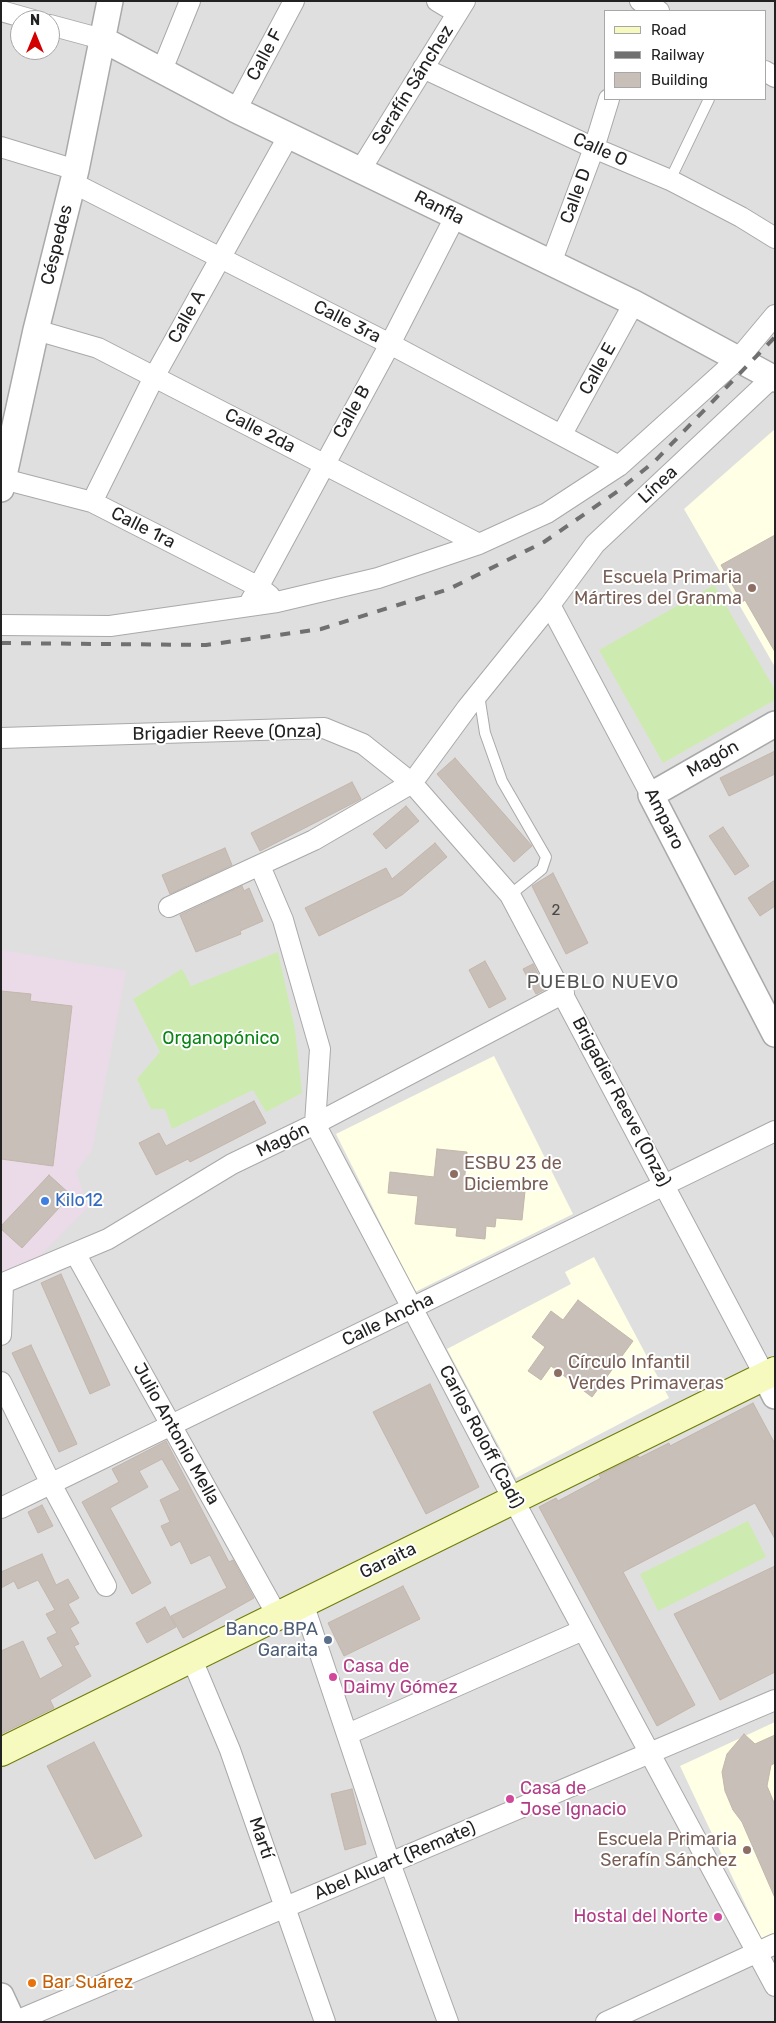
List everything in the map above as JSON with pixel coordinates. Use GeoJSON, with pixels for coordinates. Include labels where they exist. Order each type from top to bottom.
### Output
{"type":"FeatureCollection","features":[{"type":"Feature","properties":{"kind":"main road","name":"Garaita"},"geometry":{"type":"LineString","coordinates":[[1,1752],[513,1499],[771,1381]]}},
{"type":"Feature","properties":{"kind":"street","name":"Céspedes"},"geometry":{"type":"LineString","coordinates":[[2,478],[74,177],[110,1]]}},
{"type":"Feature","properties":{"kind":"street"},"geometry":{"type":"LineString","coordinates":[[162,70],[190,1]]}},
{"type":"Feature","properties":{"kind":"street","name":"Calle F"},"geometry":{"type":"LineString","coordinates":[[236,110],[294,1]]}},
{"type":"Feature","properties":{"kind":"street"},"geometry":{"type":"LineString","coordinates":[[437,1],[461,7]]}},
{"type":"Feature","properties":{"kind":"street"},"geometry":{"type":"LineString","coordinates":[[640,1],[657,10]]}},
{"type":"Feature","properties":{"kind":"street","name":"Serafín Sánchez"},"geometry":{"type":"LineString","coordinates":[[361,169],[461,7]]}},
{"type":"Feature","properties":{"kind":"street"},"geometry":{"type":"LineString","coordinates":[[60,28],[102,39]]}},
{"type":"Feature","properties":{"kind":"street","name":"Ranfla"},"geometry":{"type":"LineString","coordinates":[[102,39],[236,110],[634,303],[774,377]]}},
{"type":"Feature","properties":{"kind":"street","name":"Calle O"},"geometry":{"type":"LineString","coordinates":[[423,68],[594,148],[670,180],[741,217],[775,238]]}},
{"type":"Feature","properties":{"kind":"street","name":"Calle D"},"geometry":{"type":"LineString","coordinates":[[552,263],[594,148],[609,100]]}},
{"type":"Feature","properties":{"kind":"street","name":"Calle A"},"geometry":{"type":"LineString","coordinates":[[92,502],[154,377],[219,257],[289,135]]}},
{"type":"Feature","properties":{"kind":"street","name":"Calle 3ra"},"geometry":{"type":"LineString","coordinates":[[1,147],[74,177],[219,257],[390,344],[619,466]]}},
{"type":"Feature","properties":{"kind":"street","name":"Calle B"},"geometry":{"type":"LineString","coordinates":[[248,606],[390,344],[455,217]]}},
{"type":"Feature","properties":{"kind":"street","name":"Calle E"},"geometry":{"type":"LineString","coordinates":[[562,434],[634,303]]}},
{"type":"Feature","properties":{"kind":"street"},"geometry":{"type":"LineString","coordinates":[[1,625],[110,626],[277,602],[378,578],[479,544],[547,513],[619,466],[739,358],[775,315]]}},
{"type":"Feature","properties":{"kind":"street","name":"Calle 2da"},"geometry":{"type":"LineString","coordinates":[[36,330],[98,348],[479,544]]}},
{"type":"Feature","properties":{"kind":"street","name":"Línea"},"geometry":{"type":"LineString","coordinates":[[412,783],[478,694],[550,605],[595,544],[774,377]]}},
{"type":"Feature","properties":{"kind":"street","name":"Calle 1ra"},"geometry":{"type":"LineString","coordinates":[[2,478],[92,502],[259,588],[277,602]]}},
{"type":"Feature","properties":{"kind":"street","name":"Amparo"},"geometry":{"type":"LineString","coordinates":[[550,605],[652,795],[775,1034]]}},
{"type":"Feature","properties":{"kind":"street","name":"Magón"},"geometry":{"type":"LineString","coordinates":[[652,795],[775,724]]}},
{"type":"Feature","properties":{"kind":"street","name":"Brigadier Reeve (Onza)"},"geometry":{"type":"LineString","coordinates":[[1,738],[324,728],[362,744],[412,783],[510,895],[564,993],[664,1185],[771,1381]]}},
{"type":"Feature","properties":{"kind":"street"},"geometry":{"type":"LineString","coordinates":[[169,907],[260,866],[347,823],[412,783]]}},
{"type":"Feature","properties":{"kind":"street"},"geometry":{"type":"LineString","coordinates":[[260,866],[283,920],[320,1049],[315,1124]]}},
{"type":"Feature","properties":{"kind":"street","name":"Magón"},"geometry":{"type":"LineString","coordinates":[[2,1284],[108,1239],[232,1164],[315,1124],[564,993]]}},
{"type":"Feature","properties":{"kind":"street","name":"Carlos Roloff (Cadí)"},"geometry":{"type":"LineString","coordinates":[[315,1124],[414,1308],[513,1499],[775,1986]]}},
{"type":"Feature","properties":{"kind":"street","name":"Calle Ancha"},"geometry":{"type":"LineString","coordinates":[[1,1508],[775,1131]]}},
{"type":"Feature","properties":{"kind":"street","name":"Julio Antonio Mella"},"geometry":{"type":"LineString","coordinates":[[75,1253],[277,1615]]}},
{"type":"Feature","properties":{"kind":"street"},"geometry":{"type":"LineString","coordinates":[[1,1335],[2,1284]]}},
{"type":"Feature","properties":{"kind":"street"},"geometry":{"type":"LineString","coordinates":[[1,1382],[51,1484],[106,1586]]}},
{"type":"Feature","properties":{"kind":"street"},"geometry":{"type":"LineString","coordinates":[[303,1603],[390,1863],[448,2022]]}},
{"type":"Feature","properties":{"kind":"street"},"geometry":{"type":"LineString","coordinates":[[348,1734],[583,1630]]}},
{"type":"Feature","properties":{"kind":"street","name":"Martí"},"geometry":{"type":"LineString","coordinates":[[190,1657],[230,1750],[325,2022]]}},
{"type":"Feature","properties":{"kind":"street","name":"Abel Aluart (Remate)"},"geometry":{"type":"LineString","coordinates":[[14,2022],[775,1700]]}},
{"type":"Feature","properties":{"kind":"street"},"geometry":{"type":"LineString","coordinates":[[606,2022],[775,1944]]}},
{"type":"Feature","properties":{"kind":"street"},"geometry":{"type":"LineString","coordinates":[[1,1996],[14,2022]]}},
{"type":"Feature","properties":{"kind":"lane"},"geometry":{"type":"LineString","coordinates":[[670,180],[709,100]]}},
{"type":"Feature","properties":{"kind":"lane"},"geometry":{"type":"LineString","coordinates":[[478,694],[485,733],[502,781],[546,857],[542,869],[510,895]]}},
{"type":"Feature","properties":{"kind":"shaded area"},"geometry":{"type":"Polygon","coordinates":[[[1,1],[775,1],[775,2022],[1,2022],[1,1]]]}},
{"type":"Feature","properties":{"kind":"shaded area","name":"Escuela Primaria Mártires del Granma"},"geometry":{"type":"Polygon","coordinates":[[[775,429],[775,667],[684,509],[775,429]]]}},
{"type":"Feature","properties":{"kind":"shaded area"},"geometry":{"type":"Polygon","coordinates":[[[1,950],[126,971],[92,1150],[76,1172],[88,1207],[35,1261],[2,1272],[1,950]]]}},
{"type":"Feature","properties":{"kind":"shaded area","name":"ESBU 23 de Diciembre"},"geometry":{"type":"Polygon","coordinates":[[[494,1056],[573,1214],[415,1292],[336,1134],[494,1056]]]}},
{"type":"Feature","properties":{"kind":"shaded area","name":"Círculo Infantil Verdes Primaveras"},"geometry":{"type":"Polygon","coordinates":[[[594,1257],[669,1398],[516,1478],[447,1349],[571,1284],[565,1272],[594,1257]]]}},
{"type":"Feature","properties":{"kind":"shaded area","name":"Escuela Primaria Serafín Sánchez"},"geometry":{"type":"Polygon","coordinates":[[[775,1722],[775,1934],[762,1940],[680,1766],[775,1722]]]}},
{"type":"Feature","properties":{"kind":"green space"},"geometry":{"type":"Polygon","coordinates":[[[714,585],[775,690],[775,700],[663,763],[599,650],[714,585]]]}},
{"type":"Feature","properties":{"kind":"green space","name":"Organopónico"},"geometry":{"type":"Polygon","coordinates":[[[278,952],[295,1029],[302,1093],[266,1112],[253,1090],[172,1129],[165,1109],[151,1109],[137,1079],[160,1052],[133,999],[182,969],[191,986],[278,952]]]}},
{"type":"Feature","properties":{"kind":"green space"},"geometry":{"type":"Polygon","coordinates":[[[748,1521],[766,1557],[658,1611],[640,1574],[748,1521]]]}},
{"type":"Feature","properties":{"kind":"building"},"geometry":{"type":"Polygon","coordinates":[[[775,535],[775,652],[745,600],[742,602],[721,565],[775,535]]]}},
{"type":"Feature","properties":{"kind":"building"},"geometry":{"type":"Polygon","coordinates":[[[775,751],[775,774],[729,796],[720,778],[775,751]]]}},
{"type":"Feature","properties":{"kind":"building"},"geometry":{"type":"Polygon","coordinates":[[[455,758],[532,846],[514,862],[437,774],[455,758]]]}},
{"type":"Feature","properties":{"kind":"building"},"geometry":{"type":"Polygon","coordinates":[[[352,782],[361,799],[260,851],[251,833],[352,782]]]}},
{"type":"Feature","properties":{"kind":"building"},"geometry":{"type":"Polygon","coordinates":[[[406,806],[419,821],[386,849],[373,834],[406,806]]]}},
{"type":"Feature","properties":{"kind":"building"},"geometry":{"type":"Polygon","coordinates":[[[723,827],[749,866],[735,875],[709,836],[723,827]]]}},
{"type":"Feature","properties":{"kind":"building"},"geometry":{"type":"Polygon","coordinates":[[[435,843],[447,857],[402,895],[319,936],[305,908],[386,868],[392,879],[435,843]]]}},
{"type":"Feature","properties":{"kind":"building"},"geometry":{"type":"Polygon","coordinates":[[[225,848],[232,865],[170,894],[162,875],[225,848]]]}},
{"type":"Feature","properties":{"kind":"building"},"geometry":{"type":"Polygon","coordinates":[[[553,873],[588,943],[566,954],[532,886],[553,873]]]}},
{"type":"Feature","properties":{"kind":"building"},"geometry":{"type":"Polygon","coordinates":[[[775,880],[775,906],[760,916],[748,898],[775,880]]]}},
{"type":"Feature","properties":{"kind":"building"},"geometry":{"type":"Polygon","coordinates":[[[242,886],[244,891],[249,888],[263,921],[240,931],[241,934],[196,952],[180,915],[242,886]]]}},
{"type":"Feature","properties":{"kind":"building"},"geometry":{"type":"Polygon","coordinates":[[[485,961],[506,999],[489,1008],[469,970],[485,961]]]}},
{"type":"Feature","properties":{"kind":"building"},"geometry":{"type":"Polygon","coordinates":[[[533,964],[546,989],[536,994],[523,969],[533,964]]]}},
{"type":"Feature","properties":{"kind":"building"},"geometry":{"type":"Polygon","coordinates":[[[1,991],[31,994],[30,1001],[72,1006],[53,1166],[1,1159],[1,991]]]}},
{"type":"Feature","properties":{"kind":"building"},"geometry":{"type":"Polygon","coordinates":[[[254,1101],[266,1123],[190,1162],[188,1159],[156,1175],[139,1143],[159,1133],[166,1146],[254,1101]]]}},
{"type":"Feature","properties":{"kind":"building"},"geometry":{"type":"Polygon","coordinates":[[[437,1149],[467,1152],[464,1185],[525,1191],[522,1220],[496,1218],[495,1227],[486,1226],[485,1239],[456,1236],[457,1228],[415,1224],[418,1196],[388,1193],[390,1172],[434,1177],[437,1149]]]}},
{"type":"Feature","properties":{"kind":"building"},"geometry":{"type":"Polygon","coordinates":[[[49,1175],[71,1195],[22,1248],[1,1229],[1,1226],[49,1175]]]}},
{"type":"Feature","properties":{"kind":"building"},"geometry":{"type":"Polygon","coordinates":[[[61,1274],[110,1385],[90,1394],[41,1283],[61,1274]]]}},
{"type":"Feature","properties":{"kind":"building"},"geometry":{"type":"Polygon","coordinates":[[[578,1300],[633,1341],[592,1397],[551,1366],[541,1380],[528,1371],[545,1347],[532,1337],[551,1311],[563,1320],[578,1300]]]}},
{"type":"Feature","properties":{"kind":"building"},"geometry":{"type":"Polygon","coordinates":[[[31,1345],[77,1444],[59,1452],[12,1353],[31,1345]]]}},
{"type":"Feature","properties":{"kind":"building"},"geometry":{"type":"Polygon","coordinates":[[[430,1384],[479,1487],[426,1514],[373,1412],[430,1384]]]}},
{"type":"Feature","properties":{"kind":"building"},"geometry":{"type":"Polygon","coordinates":[[[753,1403],[775,1444],[775,1539],[755,1503],[623,1572],[695,1705],[657,1726],[539,1507],[556,1498],[558,1501],[601,1478],[599,1475],[669,1443],[670,1446],[753,1403]]]}},
{"type":"Feature","properties":{"kind":"building"},"geometry":{"type":"Polygon","coordinates":[[[166,1441],[229,1562],[233,1560],[254,1598],[183,1638],[171,1616],[227,1588],[210,1555],[191,1564],[180,1541],[171,1546],[161,1526],[170,1522],[160,1500],[180,1490],[162,1459],[139,1471],[148,1487],[110,1508],[151,1583],[132,1594],[82,1502],[119,1482],[112,1469],[166,1441]]]}},
{"type":"Feature","properties":{"kind":"building"},"geometry":{"type":"Polygon","coordinates":[[[42,1505],[53,1526],[38,1533],[28,1512],[42,1505]]]}},
{"type":"Feature","properties":{"kind":"building"},"geometry":{"type":"Polygon","coordinates":[[[42,1554],[56,1585],[68,1579],[79,1598],[68,1604],[79,1623],[70,1628],[79,1644],[74,1646],[91,1676],[50,1700],[54,1708],[1,1734],[1,1651],[23,1641],[40,1679],[63,1666],[47,1638],[57,1633],[46,1614],[55,1610],[38,1580],[18,1589],[14,1581],[1,1588],[1,1572],[42,1554]]]}},
{"type":"Feature","properties":{"kind":"building"},"geometry":{"type":"Polygon","coordinates":[[[775,1566],[775,1672],[720,1700],[674,1614],[775,1566]]]}},
{"type":"Feature","properties":{"kind":"building"},"geometry":{"type":"Polygon","coordinates":[[[403,1586],[420,1619],[344,1656],[328,1623],[403,1586]]]}},
{"type":"Feature","properties":{"kind":"building"},"geometry":{"type":"Polygon","coordinates":[[[165,1607],[176,1627],[147,1643],[136,1623],[165,1607]]]}},
{"type":"Feature","properties":{"kind":"building"},"geometry":{"type":"Polygon","coordinates":[[[744,1734],[755,1744],[775,1735],[775,1763],[771,1765],[767,1786],[775,1805],[775,1898],[742,1822],[733,1810],[725,1791],[722,1772],[727,1754],[744,1734]]]}},
{"type":"Feature","properties":{"kind":"building"},"geometry":{"type":"Polygon","coordinates":[[[94,1742],[142,1836],[95,1859],[47,1766],[94,1742]]]}},
{"type":"Feature","properties":{"kind":"building"},"geometry":{"type":"Polygon","coordinates":[[[352,1789],[366,1844],[345,1850],[331,1794],[352,1789]]]}},
{"type":"Feature","properties":{"kind":"railway"},"geometry":{"type":"LineString","coordinates":[[1,643],[206,645],[321,629],[449,589],[544,542],[618,491],[655,461],[775,337]]}},
{"type":"Feature","properties":{"kind":"place","name":"Escuela Primaria Mártires del Granma"},"geometry":{"type":"Point","coordinates":[752,588]}},
{"type":"Feature","properties":{"kind":"place","name":"ESBU 23 de Diciembre"},"geometry":{"type":"Point","coordinates":[454,1174]}},
{"type":"Feature","properties":{"kind":"place","name":"Kilo12"},"geometry":{"type":"Point","coordinates":[45,1201]}},
{"type":"Feature","properties":{"kind":"place","name":"Círculo Infantil Verdes Primaveras"},"geometry":{"type":"Point","coordinates":[558,1373]}},
{"type":"Feature","properties":{"kind":"place","name":"Banco BPA Garaita"},"geometry":{"type":"Point","coordinates":[328,1640]}},
{"type":"Feature","properties":{"kind":"place","name":"Casa de Daimy Gómez"},"geometry":{"type":"Point","coordinates":[333,1677]}},
{"type":"Feature","properties":{"kind":"place","name":"Casa de Jose Ignacio"},"geometry":{"type":"Point","coordinates":[510,1799]}},
{"type":"Feature","properties":{"kind":"place","name":"Escuela Primaria Serafín Sánchez"},"geometry":{"type":"Point","coordinates":[747,1850]}},
{"type":"Feature","properties":{"kind":"place","name":"Hostal del Norte"},"geometry":{"type":"Point","coordinates":[718,1917]}},
{"type":"Feature","properties":{"kind":"place","name":"Bar Suárez"},"geometry":{"type":"Point","coordinates":[32,1983]}},
{"type":"Feature","properties":{"kind":"district","name":"PUEBLO NUEVO"},"geometry":{"type":"Point","coordinates":[603,983]}}]}
